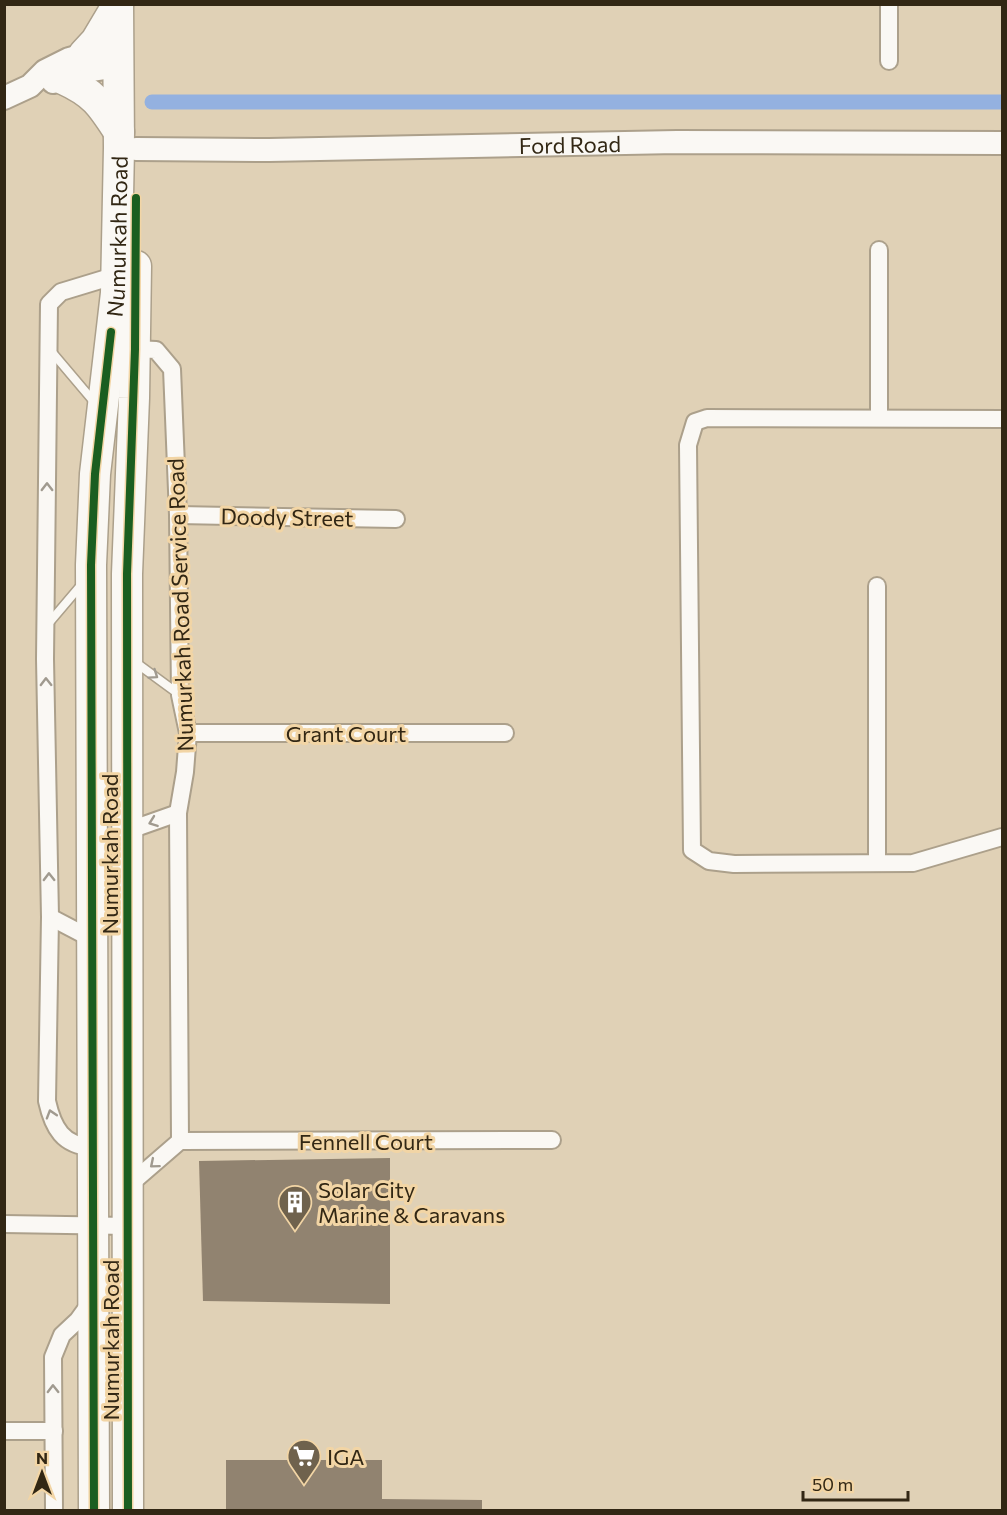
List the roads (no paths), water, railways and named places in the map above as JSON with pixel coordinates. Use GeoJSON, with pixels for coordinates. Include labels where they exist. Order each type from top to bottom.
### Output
{"type":"FeatureCollection","features":[{"type":"Feature","properties":{"kind":"highway"},"geometry":{"type":"LineString","coordinates":[[84,54],[96,41],[118,4]]}},
{"type":"Feature","properties":{"kind":"highway","name":"Numurkah Road"},"geometry":{"type":"LineString","coordinates":[[118,4],[126,59]]}},
{"type":"Feature","properties":{"kind":"highway","name":"Numurkah Road"},"geometry":{"type":"LineString","coordinates":[[94,1510],[91,565],[95,474],[101,410],[122,349],[126,59],[134,4]]}},
{"type":"Feature","properties":{"kind":"highway"},"geometry":{"type":"LineString","coordinates":[[63,79],[94,97],[125,143]]}},
{"type":"Feature","properties":{"kind":"highway","name":"Numurkah Road"},"geometry":{"type":"LineString","coordinates":[[125,143],[117,275],[122,349],[127,525],[128,1510]]}},
{"type":"Feature","properties":{"kind":"highway"},"geometry":{"type":"LineString","coordinates":[[91,680],[98,678],[111,663],[127,614]]}},
{"type":"Feature","properties":{"kind":"highway"},"geometry":{"type":"LineString","coordinates":[[92,1147],[114,1136],[128,1113]]}},
{"type":"Feature","properties":{"kind":"street"},"geometry":{"type":"LineString","coordinates":[[889,4],[889,61]]}},
{"type":"Feature","properties":{"kind":"street"},"geometry":{"type":"LineString","coordinates":[[30,86],[45,71],[84,54],[97,51],[126,59]]}},
{"type":"Feature","properties":{"kind":"street"},"geometry":{"type":"LineString","coordinates":[[4,98],[30,86],[51,83],[126,59]]}},
{"type":"Feature","properties":{"kind":"street","name":"Ford Road"},"geometry":{"type":"LineString","coordinates":[[125,143],[269,150],[677,142],[1002,143]]}},
{"type":"Feature","properties":{"kind":"street"},"geometry":{"type":"LineString","coordinates":[[879,250],[879,418]]}},
{"type":"Feature","properties":{"kind":"street"},"geometry":{"type":"LineString","coordinates":[[92,1147],[79,1146],[68,1141],[54,1123],[47,1101],[50,917],[46,627],[49,304],[61,292],[117,275]]}},
{"type":"Feature","properties":{"kind":"street","name":"Numurkah Road Service Road"},"geometry":{"type":"LineString","coordinates":[[122,349],[156,351],[172,369],[178,515],[180,695],[188,733],[185,772],[178,813],[180,1142]]}},
{"type":"Feature","properties":{"kind":"street"},"geometry":{"type":"LineString","coordinates":[[1002,419],[707,418],[694,422],[688,445],[692,850],[709,861],[734,864],[913,863],[1002,837]]}},
{"type":"Feature","properties":{"kind":"street","name":"Doody Street"},"geometry":{"type":"LineString","coordinates":[[178,515],[396,519]]}},
{"type":"Feature","properties":{"kind":"street"},"geometry":{"type":"LineString","coordinates":[[877,586],[877,863]]}},
{"type":"Feature","properties":{"kind":"street","name":"Grant Court"},"geometry":{"type":"LineString","coordinates":[[188,733],[505,733]]}},
{"type":"Feature","properties":{"kind":"street"},"geometry":{"type":"LineString","coordinates":[[127,831],[178,813]]}},
{"type":"Feature","properties":{"kind":"street"},"geometry":{"type":"LineString","coordinates":[[50,917],[92,939]]}},
{"type":"Feature","properties":{"kind":"street","name":"Fennell Court"},"geometry":{"type":"LineString","coordinates":[[180,1142],[552,1140]]}},
{"type":"Feature","properties":{"kind":"street"},"geometry":{"type":"LineString","coordinates":[[128,1186],[180,1142]]}},
{"type":"Feature","properties":{"kind":"street"},"geometry":{"type":"LineString","coordinates":[[4,1224],[128,1226]]}},
{"type":"Feature","properties":{"kind":"street"},"geometry":{"type":"LineString","coordinates":[[54,1510],[53,1357],[62,1335],[78,1320],[93,1300]]}},
{"type":"Feature","properties":{"kind":"street"},"geometry":{"type":"LineString","coordinates":[[4,1431],[54,1431]]}},
{"type":"Feature","properties":{"kind":"lane"},"geometry":{"type":"LineString","coordinates":[[48,347],[101,410]]}},
{"type":"Feature","properties":{"kind":"lane"},"geometry":{"type":"LineString","coordinates":[[46,627],[80,587],[91,565]]}},
{"type":"Feature","properties":{"kind":"lane"},"geometry":{"type":"LineString","coordinates":[[127,656],[180,695]]}},
{"type":"Feature","properties":{"kind":"waterway"},"geometry":{"type":"LineString","coordinates":[[152,102],[1002,102]]}},
{"type":"Feature","properties":{"kind":"place","name":"Solar City Marine & Caravans"},"geometry":{"type":"Point","coordinates":[295,1231]}},
{"type":"Feature","properties":{"kind":"place","name":"IGA"},"geometry":{"type":"Point","coordinates":[304,1485]}}]}
